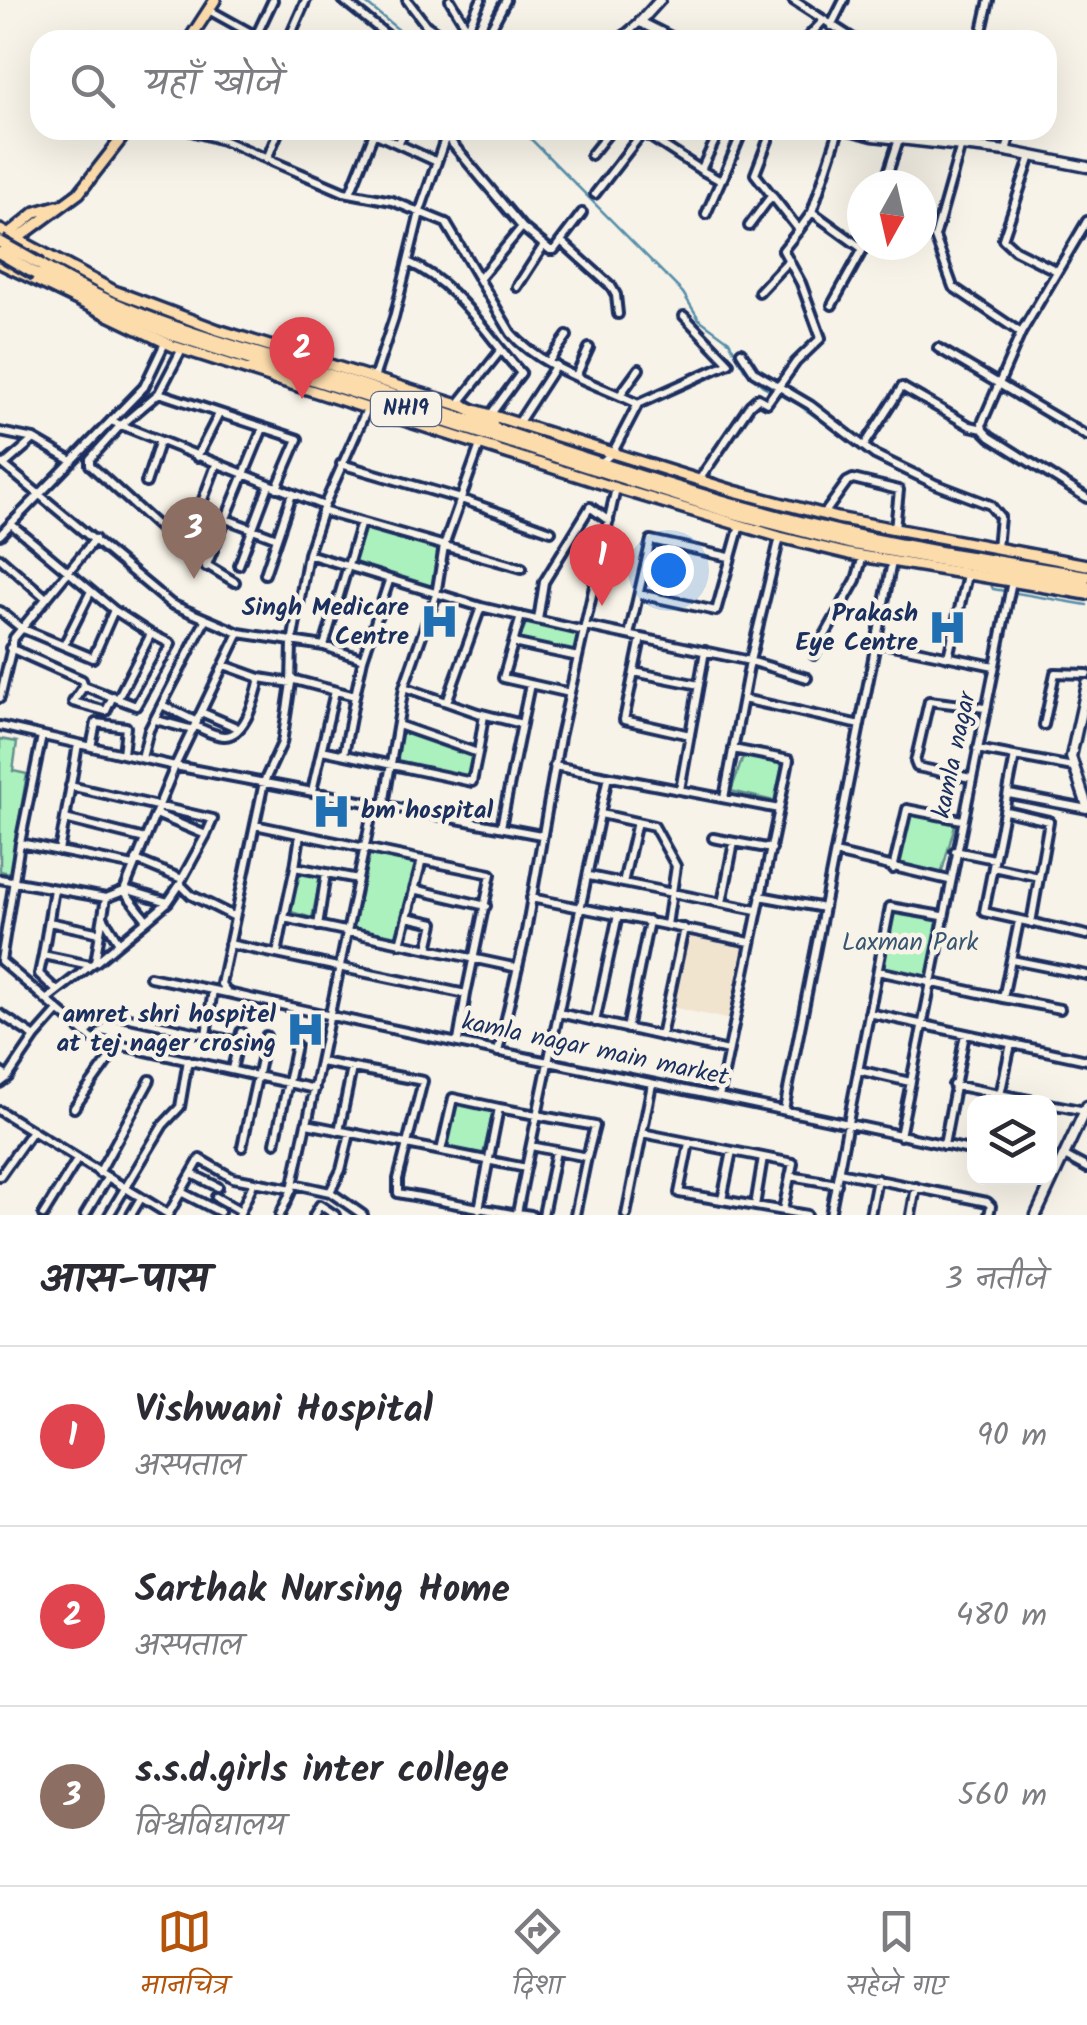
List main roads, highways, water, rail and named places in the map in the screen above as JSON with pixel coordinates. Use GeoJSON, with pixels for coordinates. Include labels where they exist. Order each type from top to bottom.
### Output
{"type":"FeatureCollection","features":[{"type":"Feature","properties":{"kind":"highway","name":"NH19"},"geometry":{"type":"LineString","coordinates":[[5,238],[38,270],[170,334],[781,527],[893,552],[1087,586]]}},
{"type":"Feature","properties":{"kind":"highway","name":"NH19"},"geometry":{"type":"LineString","coordinates":[[0,254],[166,323],[602,462],[781,527],[1087,576]]}},
{"type":"Feature","properties":{"kind":"highway"},"geometry":{"type":"LineString","coordinates":[[242,357],[276,379]]}},
{"type":"Feature","properties":{"kind":"highway"},"geometry":{"type":"LineString","coordinates":[[461,405],[507,432]]}},
{"type":"Feature","properties":{"kind":"highway"},"geometry":{"type":"LineString","coordinates":[[391,416],[447,422]]}},
{"type":"Feature","properties":{"kind":"main road"},"geometry":{"type":"LineString","coordinates":[[196,30],[215,0]]}},
{"type":"Feature","properties":{"kind":"main road"},"geometry":{"type":"LineString","coordinates":[[0,254],[5,238],[79,193],[120,140]]}},
{"type":"Feature","properties":{"kind":"main road"},"geometry":{"type":"LineString","coordinates":[[5,238],[114,291],[218,330],[699,480],[824,514],[1087,565]]}},
{"type":"Feature","properties":{"kind":"main road"},"geometry":{"type":"LineString","coordinates":[[21,274],[36,250]]}},
{"type":"Feature","properties":{"kind":"main road"},"geometry":{"type":"LineString","coordinates":[[0,263],[182,349],[740,526],[781,527],[863,556],[967,575],[1011,588],[1087,594]]}},
{"type":"Feature","properties":{"kind":"waterway"},"geometry":{"type":"LineString","coordinates":[[362,0],[399,30]]}},
{"type":"Feature","properties":{"kind":"waterway"},"geometry":{"type":"LineString","coordinates":[[532,140],[683,293],[699,319],[729,341],[744,369],[763,386],[799,405],[875,460],[991,511]]}},
{"type":"Feature","properties":{"kind":"waterway"},"geometry":{"type":"LineString","coordinates":[[990,583],[993,589],[1087,605]]}},
{"type":"Feature","properties":{"kind":"place","name":"Sarthak Nursing Home"},"geometry":{"type":"Point","coordinates":[302,399]}},
{"type":"Feature","properties":{"kind":"place","name":"s.s.d.girls inter college"},"geometry":{"type":"Point","coordinates":[194,579]}},
{"type":"Feature","properties":{"kind":"place","name":"Vishwani Hospital"},"geometry":{"type":"Point","coordinates":[602,606]}},
{"type":"Feature","properties":{"kind":"place","name":"Singh Medicare Centre"},"geometry":{"type":"Point","coordinates":[439,622]}},
{"type":"Feature","properties":{"kind":"place","name":"Prakash Eye Centre"},"geometry":{"type":"Point","coordinates":[948,628]}},
{"type":"Feature","properties":{"kind":"place","name":"bm hospital"},"geometry":{"type":"Point","coordinates":[331,811]}},
{"type":"Feature","properties":{"kind":"place","name":"amret shri hospitel at tej nager crosing"},"geometry":{"type":"Point","coordinates":[306,1029]}},
{"type":"Feature","properties":{"kind":"park label","name":"Laxman Park"},"geometry":{"type":"Point","coordinates":[910,943]}}]}
